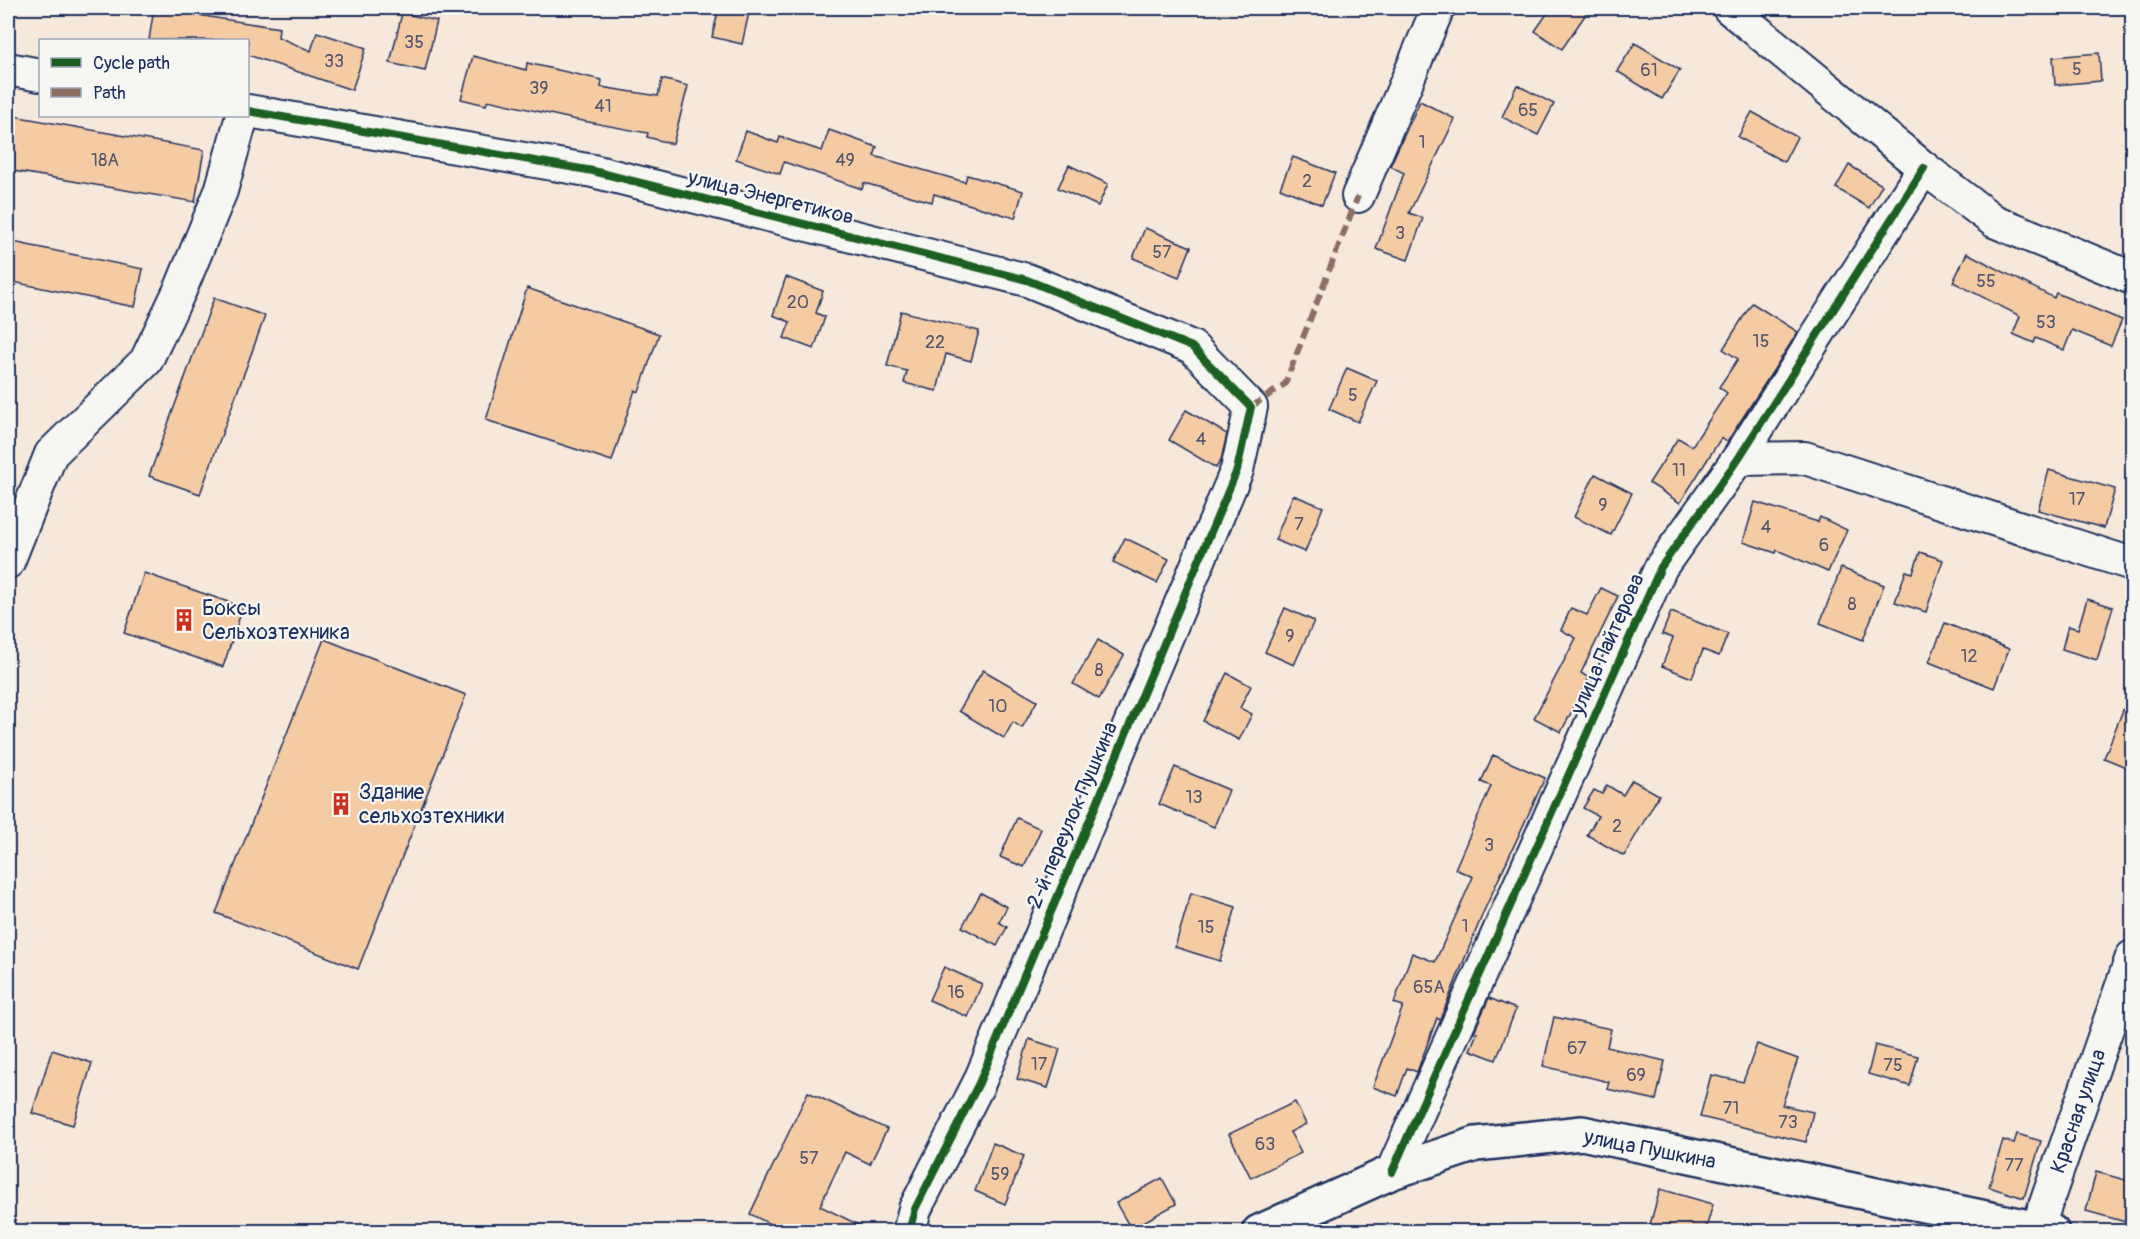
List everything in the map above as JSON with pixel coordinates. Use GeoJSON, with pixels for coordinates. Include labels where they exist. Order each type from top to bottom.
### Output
{"type":"FeatureCollection","features":[{"type":"Feature","properties":{"kind":"main road","name":"улица Пушкина"},"geometry":{"type":"LineString","coordinates":[[1258,1232],[1392,1172],[1476,1144],[1582,1134],[2042,1230]]}},
{"type":"Feature","properties":{"kind":"street"},"geometry":{"type":"LineString","coordinates":[[1358,196],[1438,8]]}},
{"type":"Feature","properties":{"kind":"street"},"geometry":{"type":"LineString","coordinates":[[1729,8],[1924,168],[1994,221],[2133,278]]}},
{"type":"Feature","properties":{"kind":"street"},"geometry":{"type":"LineString","coordinates":[[8,69],[39,75]]}},
{"type":"Feature","properties":{"kind":"street","name":"улица Энергетиков"},"geometry":{"type":"LineString","coordinates":[[249,111],[593,171],[1027,280],[1192,347],[1251,407]]}},
{"type":"Feature","properties":{"kind":"street"},"geometry":{"type":"LineString","coordinates":[[8,562],[51,454],[146,361],[181,288],[221,191],[243,117]]}},
{"type":"Feature","properties":{"kind":"street","name":"улица Пайтерова"},"geometry":{"type":"LineString","coordinates":[[1392,1172],[1661,567],[1738,459],[1924,168]]}},
{"type":"Feature","properties":{"kind":"street","name":"2-й переулок Пушкина"},"geometry":{"type":"LineString","coordinates":[[909,1232],[915,1209],[979,1083],[1237,470],[1251,407]]}},
{"type":"Feature","properties":{"kind":"street"},"geometry":{"type":"LineString","coordinates":[[1738,459],[1805,458],[2133,564]]}},
{"type":"Feature","properties":{"kind":"street","name":"Красная улица"},"geometry":{"type":"LineString","coordinates":[[2042,1230],[2133,957]]}},
{"type":"Feature","properties":{"kind":"building"},"geometry":{"type":"Polygon","coordinates":[[[154,8],[279,28],[278,37],[311,51],[317,32],[366,48],[352,90],[249,55],[249,39],[149,39],[154,8]]]}},
{"type":"Feature","properties":{"kind":"building"},"geometry":{"type":"Polygon","coordinates":[[[719,8],[750,8],[742,44],[712,37],[719,8]]]}},
{"type":"Feature","properties":{"kind":"building"},"geometry":{"type":"Polygon","coordinates":[[[1551,8],[1590,8],[1562,49],[1535,31],[1551,8]]]}},
{"type":"Feature","properties":{"kind":"building"},"geometry":{"type":"Polygon","coordinates":[[[402,13],[437,21],[425,71],[390,63],[402,13]]]}},
{"type":"Feature","properties":{"kind":"building"},"geometry":{"type":"Polygon","coordinates":[[[1635,43],[1680,70],[1662,99],[1617,71],[1635,43]]]}},
{"type":"Feature","properties":{"kind":"building"},"geometry":{"type":"Polygon","coordinates":[[[2099,53],[2101,81],[2055,85],[2053,57],[2099,53]]]}},
{"type":"Feature","properties":{"kind":"building"},"geometry":{"type":"Polygon","coordinates":[[[473,56],[526,70],[527,63],[602,80],[601,87],[658,96],[662,79],[688,86],[673,144],[647,137],[648,133],[488,100],[486,105],[461,99],[473,56]]]}},
{"type":"Feature","properties":{"kind":"building"},"geometry":{"type":"Polygon","coordinates":[[[1517,85],[1554,104],[1538,135],[1502,117],[1517,85]]]}},
{"type":"Feature","properties":{"kind":"building"},"geometry":{"type":"Polygon","coordinates":[[[1420,101],[1455,119],[1409,213],[1423,218],[1408,260],[1376,249],[1404,173],[1390,166],[1420,101]]]}},
{"type":"Feature","properties":{"kind":"building"},"geometry":{"type":"Polygon","coordinates":[[[1752,112],[1797,137],[1784,162],[1738,137],[1752,112]]]}},
{"type":"Feature","properties":{"kind":"building"},"geometry":{"type":"Polygon","coordinates":[[[8,115],[204,150],[195,202],[8,170],[8,115]]]}},
{"type":"Feature","properties":{"kind":"building"},"geometry":{"type":"Polygon","coordinates":[[[829,130],[877,147],[874,156],[965,182],[967,175],[1023,191],[1015,218],[934,194],[932,202],[864,183],[862,189],[784,162],[780,174],[736,159],[746,131],[778,143],[780,137],[822,151],[829,130]]]}},
{"type":"Feature","properties":{"kind":"building"},"geometry":{"type":"Polygon","coordinates":[[[1293,157],[1335,173],[1322,205],[1280,188],[1293,157]]]}},
{"type":"Feature","properties":{"kind":"building"},"geometry":{"type":"Polygon","coordinates":[[[1069,165],[1108,184],[1098,206],[1058,188],[1069,165]]]}},
{"type":"Feature","properties":{"kind":"building"},"geometry":{"type":"Polygon","coordinates":[[[1849,165],[1882,185],[1869,208],[1836,188],[1849,165]]]}},
{"type":"Feature","properties":{"kind":"building"},"geometry":{"type":"Polygon","coordinates":[[[1145,228],[1191,247],[1179,277],[1133,258],[1145,228]]]}},
{"type":"Feature","properties":{"kind":"building"},"geometry":{"type":"Polygon","coordinates":[[[8,241],[143,269],[135,307],[8,281],[8,241]]]}},
{"type":"Feature","properties":{"kind":"building"},"geometry":{"type":"Polygon","coordinates":[[[1967,253],[2054,298],[2056,293],[2122,320],[2111,346],[2072,330],[2064,350],[2036,338],[2034,343],[2013,334],[2020,316],[1953,282],[1967,253]]]}},
{"type":"Feature","properties":{"kind":"building"},"geometry":{"type":"Polygon","coordinates":[[[786,277],[823,291],[816,313],[825,317],[814,349],[784,338],[790,322],[773,315],[786,277]]]}},
{"type":"Feature","properties":{"kind":"building"},"geometry":{"type":"Polygon","coordinates":[[[527,288],[659,334],[639,392],[635,390],[612,461],[486,420],[527,288]]]}},
{"type":"Feature","properties":{"kind":"building"},"geometry":{"type":"Polygon","coordinates":[[[214,298],[265,316],[200,494],[149,476],[214,298]]]}},
{"type":"Feature","properties":{"kind":"building"},"geometry":{"type":"Polygon","coordinates":[[[1752,303],[1798,332],[1727,442],[1721,438],[1680,503],[1649,483],[1678,438],[1692,446],[1727,393],[1719,387],[1738,359],[1723,349],[1752,303]]]}},
{"type":"Feature","properties":{"kind":"building"},"geometry":{"type":"Polygon","coordinates":[[[901,311],[979,331],[971,361],[946,354],[937,391],[904,383],[907,371],[887,366],[901,311]]]}},
{"type":"Feature","properties":{"kind":"building"},"geometry":{"type":"Polygon","coordinates":[[[1347,368],[1377,381],[1358,422],[1329,409],[1347,368]]]}},
{"type":"Feature","properties":{"kind":"building"},"geometry":{"type":"Polygon","coordinates":[[[1186,410],[1227,434],[1221,460],[1216,468],[1169,440],[1186,410]]]}},
{"type":"Feature","properties":{"kind":"building"},"geometry":{"type":"Polygon","coordinates":[[[2049,470],[2115,489],[2104,528],[2038,510],[2049,470]]]}},
{"type":"Feature","properties":{"kind":"building"},"geometry":{"type":"Polygon","coordinates":[[[1595,474],[1632,493],[1611,535],[1574,517],[1595,474]]]}},
{"type":"Feature","properties":{"kind":"building"},"geometry":{"type":"Polygon","coordinates":[[[1293,495],[1323,507],[1305,552],[1275,540],[1293,495]]]}},
{"type":"Feature","properties":{"kind":"building"},"geometry":{"type":"Polygon","coordinates":[[[1755,502],[1818,522],[1820,517],[1847,530],[1828,572],[1777,550],[1776,553],[1743,542],[1755,502]]]}},
{"type":"Feature","properties":{"kind":"building"},"geometry":{"type":"Polygon","coordinates":[[[1125,538],[1169,559],[1157,583],[1113,562],[1125,538]]]}},
{"type":"Feature","properties":{"kind":"building"},"geometry":{"type":"Polygon","coordinates":[[[1920,552],[1943,560],[1926,612],[1895,602],[1906,571],[1913,573],[1920,552]]]}},
{"type":"Feature","properties":{"kind":"building"},"geometry":{"type":"Polygon","coordinates":[[[1841,568],[1884,585],[1863,640],[1820,623],[1841,568]]]}},
{"type":"Feature","properties":{"kind":"building","name":"Боксы Сельхозтехника"},"geometry":{"type":"Polygon","coordinates":[[[144,573],[243,607],[223,667],[124,633],[144,573]]]}},
{"type":"Feature","properties":{"kind":"building"},"geometry":{"type":"Polygon","coordinates":[[[1601,588],[1618,596],[1581,673],[1589,678],[1561,732],[1534,718],[1576,638],[1561,630],[1571,608],[1587,615],[1601,588]]]}},
{"type":"Feature","properties":{"kind":"building"},"geometry":{"type":"Polygon","coordinates":[[[2087,599],[2113,607],[2097,660],[2062,649],[2068,626],[2078,629],[2087,599]]]}},
{"type":"Feature","properties":{"kind":"building"},"geometry":{"type":"Polygon","coordinates":[[[1285,608],[1314,621],[1294,665],[1265,652],[1285,608]]]}},
{"type":"Feature","properties":{"kind":"building"},"geometry":{"type":"Polygon","coordinates":[[[1671,612],[1728,634],[1719,656],[1703,650],[1692,678],[1662,666],[1673,638],[1662,634],[1671,612]]]}},
{"type":"Feature","properties":{"kind":"building"},"geometry":{"type":"Polygon","coordinates":[[[1945,623],[2009,649],[1994,688],[1929,662],[1945,623]]]}},
{"type":"Feature","properties":{"kind":"building","name":"Здание сельхозтехники"},"geometry":{"type":"Polygon","coordinates":[[[324,639],[466,695],[358,969],[216,913],[324,639]]]}},
{"type":"Feature","properties":{"kind":"building"},"geometry":{"type":"Polygon","coordinates":[[[1098,640],[1124,655],[1099,699],[1073,684],[1098,640]]]}},
{"type":"Feature","properties":{"kind":"building"},"geometry":{"type":"Polygon","coordinates":[[[983,670],[1037,701],[1022,728],[1013,722],[1004,738],[959,711],[983,670]]]}},
{"type":"Feature","properties":{"kind":"building"},"geometry":{"type":"Polygon","coordinates":[[[1227,673],[1251,686],[1240,708],[1252,714],[1239,740],[1203,721],[1227,673]]]}},
{"type":"Feature","properties":{"kind":"building"},"geometry":{"type":"Polygon","coordinates":[[[2131,690],[2133,690],[2133,770],[2104,758],[2131,690]]]}},
{"type":"Feature","properties":{"kind":"building"},"geometry":{"type":"Polygon","coordinates":[[[1493,755],[1545,778],[1483,913],[1440,1020],[1437,1018],[1417,1072],[1407,1068],[1397,1096],[1373,1087],[1403,1006],[1394,1003],[1412,953],[1435,962],[1473,877],[1455,869],[1491,786],[1481,782],[1493,755]]]}},
{"type":"Feature","properties":{"kind":"building"},"geometry":{"type":"Polygon","coordinates":[[[1175,767],[1229,790],[1214,827],[1159,804],[1175,767]]]}},
{"type":"Feature","properties":{"kind":"building"},"geometry":{"type":"Polygon","coordinates":[[[1632,780],[1659,795],[1624,856],[1587,835],[1598,816],[1583,808],[1594,790],[1602,794],[1607,785],[1623,795],[1632,780]]]}},
{"type":"Feature","properties":{"kind":"building"},"geometry":{"type":"Polygon","coordinates":[[[1017,818],[1041,829],[1024,867],[1000,857],[1017,818]]]}},
{"type":"Feature","properties":{"kind":"building"},"geometry":{"type":"Polygon","coordinates":[[[981,893],[1007,907],[999,922],[1007,927],[997,946],[962,927],[981,893]]]}},
{"type":"Feature","properties":{"kind":"building"},"geometry":{"type":"Polygon","coordinates":[[[1191,893],[1236,907],[1220,961],[1175,947],[1191,893]]]}},
{"type":"Feature","properties":{"kind":"building"},"geometry":{"type":"Polygon","coordinates":[[[944,967],[982,984],[968,1017],[929,1000],[944,967]]]}},
{"type":"Feature","properties":{"kind":"building"},"geometry":{"type":"Polygon","coordinates":[[[1489,998],[1516,1009],[1496,1060],[1470,1050],[1477,1033],[1474,1032],[1489,998]]]}},
{"type":"Feature","properties":{"kind":"building"},"geometry":{"type":"Polygon","coordinates":[[[1554,1017],[1611,1029],[1607,1047],[1665,1061],[1656,1100],[1607,1089],[1609,1082],[1543,1066],[1554,1017]]]}},
{"type":"Feature","properties":{"kind":"building"},"geometry":{"type":"Polygon","coordinates":[[[1029,1039],[1060,1049],[1048,1088],[1017,1079],[1029,1039]]]}},
{"type":"Feature","properties":{"kind":"building"},"geometry":{"type":"Polygon","coordinates":[[[1757,1044],[1798,1059],[1782,1105],[1813,1112],[1806,1142],[1700,1117],[1711,1075],[1743,1082],[1757,1044]]]}},
{"type":"Feature","properties":{"kind":"building"},"geometry":{"type":"Polygon","coordinates":[[[1875,1045],[1918,1056],[1910,1086],[1868,1074],[1875,1045]]]}},
{"type":"Feature","properties":{"kind":"building"},"geometry":{"type":"Polygon","coordinates":[[[52,1050],[92,1063],[73,1125],[32,1113],[52,1050]]]}},
{"type":"Feature","properties":{"kind":"building"},"geometry":{"type":"Polygon","coordinates":[[[808,1092],[887,1129],[870,1164],[845,1152],[820,1206],[873,1232],[786,1232],[750,1214],[808,1092]]]}},
{"type":"Feature","properties":{"kind":"building"},"geometry":{"type":"Polygon","coordinates":[[[1295,1102],[1306,1124],[1290,1132],[1301,1153],[1251,1178],[1229,1134],[1295,1102]]]}},
{"type":"Feature","properties":{"kind":"building"},"geometry":{"type":"Polygon","coordinates":[[[2017,1134],[2041,1141],[2024,1198],[1989,1187],[2003,1140],[2014,1143],[2017,1134]]]}},
{"type":"Feature","properties":{"kind":"building"},"geometry":{"type":"Polygon","coordinates":[[[993,1143],[1024,1156],[1005,1204],[975,1191],[993,1143]]]}},
{"type":"Feature","properties":{"kind":"building"},"geometry":{"type":"Polygon","coordinates":[[[2096,1172],[2133,1182],[2133,1224],[2086,1211],[2096,1172]]]}},
{"type":"Feature","properties":{"kind":"building"},"geometry":{"type":"Polygon","coordinates":[[[1162,1178],[1176,1204],[1131,1229],[1116,1203],[1162,1178]]]}},
{"type":"Feature","properties":{"kind":"building"},"geometry":{"type":"Polygon","coordinates":[[[1660,1189],[1713,1204],[1705,1232],[1648,1232],[1660,1189]]]}},
{"type":"Feature","properties":{"kind":"marked path"},"geometry":{"type":"LineString","coordinates":[[1251,407],[1285,384],[1358,196]]}},
{"type":"Feature","properties":{"kind":"cycle path"},"geometry":{"type":"LineString","coordinates":[[249,111],[593,171],[1027,280],[1192,347],[1251,407],[1237,470],[979,1083],[915,1209],[909,1232]]}},
{"type":"Feature","properties":{"kind":"cycle path"},"geometry":{"type":"LineString","coordinates":[[1392,1172],[1661,567],[1738,459],[1924,168]]}},
{"type":"Feature","properties":{"kind":"place","name":"Боксы Сельхозтехника"},"geometry":{"type":"Point","coordinates":[184,620]}},
{"type":"Feature","properties":{"kind":"place","name":"Здание сельхозтехники"},"geometry":{"type":"Point","coordinates":[341,804]}}]}
